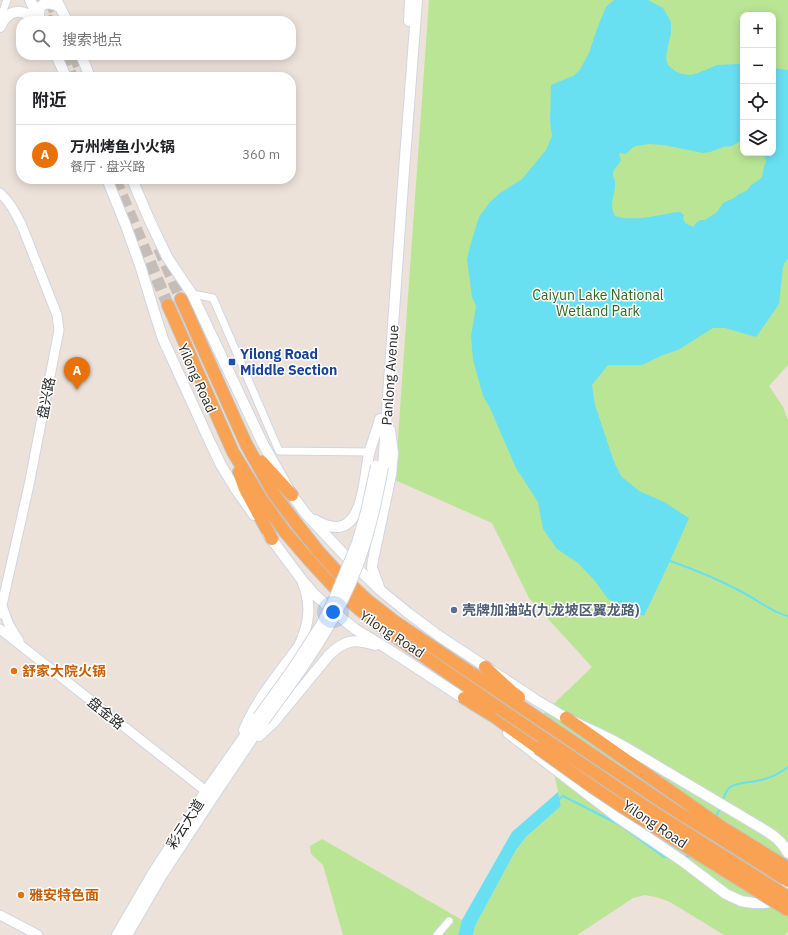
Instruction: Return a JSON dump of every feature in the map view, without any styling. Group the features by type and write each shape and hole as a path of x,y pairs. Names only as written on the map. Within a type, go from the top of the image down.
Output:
{"highway":[{"name":"Yilong Road","path":"181,299 246,444 274,494 319,552 342,576 367,600 394,621 509,694 677,812 788,882"},
{"name":"Yilong Road","path":"168,305 233,452 262,500 285,532 334,587 360,610 495,715 644,806 788,897"},
{"path":"246,444 292,495"},
{"path":"233,452 241,481 272,539"},
{"path":"485,667 509,694"},
{"path":"464,698 495,715 538,748 621,806 788,910"},
{"path":"566,718 720,826 788,868"},
{"path":"538,748 644,806"}],"main road":[{"path":"30,0 38,16"},
{"name":"Panlong Avenue","path":"384,418 410,0"},
{"name":"Panlong Avenue","path":"261,719 298,674 328,628 354,574 374,514 380,466 417,0"},
{"path":"39,16 40,8 42,5 49,2 58,3 64,16"},
{"path":"0,27 4,19 13,13 18,12 33,16"},
{"path":"58,60 64,72"},
{"path":"83,60 88,72"},
{"name":"Yilong Road","path":"109,184 141,268 163,339 221,465 235,488 302,580 316,595 355,629 464,698"},
{"name":"Yilong Road","path":"134,184 167,257 192,294 263,444 292,495 306,514 354,565 380,590 408,613 485,667 566,718 606,736 763,829 777,838 788,853"},
{"path":"306,514 322,524 336,527 348,523 353,517 360,504 370,452 384,418"},
{"path":"380,590 372,568 372,560 389,489 393,463 392,445 384,418"},
{"path":"234,752 249,717 299,646 303,636 307,624 308,602 302,580"},
{"path":"245,750 274,722 336,648 350,641 358,640 388,649"},
{"name":"Yilong Road","path":"495,715 616,816 681,860 726,894 741,901 764,903 774,901 784,891 788,882"},
{"name":"彩云大道","path":"117,935 153,873 209,794 245,750 261,719"},
{"name":"彩云大道","path":"127,935 234,752 261,719"}],"street":[{"path":"0,19 7,0"},
{"name":"盘兴路","path":"0,193 8,200 22,226 57,315 59,330 29,485 1,610"},
{"path":"192,294 213,298 279,451 370,452"},
{"path":"1,610 24,647"},
{"name":"盘金路","path":"0,629 209,794"},
{"path":"0,915 38,935"},
{"path":"437,935 449,921"}],"green space":[{"name":"Caiyun Lake National Wetland Park","path":"429,0 788,0 788,365 769,386 783,407 788,420 788,932 785,935 724,935 670,902 645,895 633,898 577,935 473,935 475,926 516,850 526,837 561,806 542,715 592,667 529,598 492,523 395,480"},
{"path":"322,839 462,920 458,935 343,935 323,865 311,854 310,846"}],"water":[{"path":"614,0 648,0 663,8 671,22 671,33 666,59 668,65 675,71 682,74 691,75 717,65 740,64 740,141 732,146 703,153 664,145 649,144 635,146 626,154 620,153 621,160 613,174 615,187 612,207 615,216 622,218 637,218 680,212 684,215 683,219 685,223 693,227 697,222 705,220 717,212 723,203 746,191 751,185 762,177 766,162 764,156 776,156 776,68 788,70 788,259 783,267 779,304 756,337 725,328 713,328 678,350 642,365 608,365 592,385 595,405 614,462 621,476 639,491 664,502 689,518 644,616 629,611 608,599 595,581 578,563 557,549 543,529 538,502 516,468 490,408 483,396 473,360 471,336 476,306 472,297 467,259 479,217 490,202 500,193 522,179 546,150 552,136 550,122 551,85 573,76 579,71 589,53 606,7"},
{"path":"558,792 561,806 526,837 516,850 475,926 473,935 458,935 462,920 512,832"}],"waterway":[{"path":"670,561 735,588 776,612 788,616"},
{"path":"722,802 727,791 732,786 769,778 788,767"},
{"path":"558,800 563,796 620,825 664,857 670,857"},
{"path":"715,819 720,808"},
{"path":"683,857 692,856"}],"tunnel":[{"path":"39,0 46,16"},
{"path":"50,0 57,16"},
{"path":"65,60 70,72"},
{"path":"76,60 82,72"},
{"path":"117,184 168,305"},
{"path":"159,248 181,299"}],"place":[{"name":"Yilong Road Middle Section","path":"232,362"},
{"name":"万州烤鱼小火锅","path":"77,390"},
{"name":"壳牌加油站(九龙坡区翼龙路)","path":"454,610"},
{"name":"舒家大院火锅","path":"14,671"},
{"name":"雅安特色面","path":"21,895"}]}
